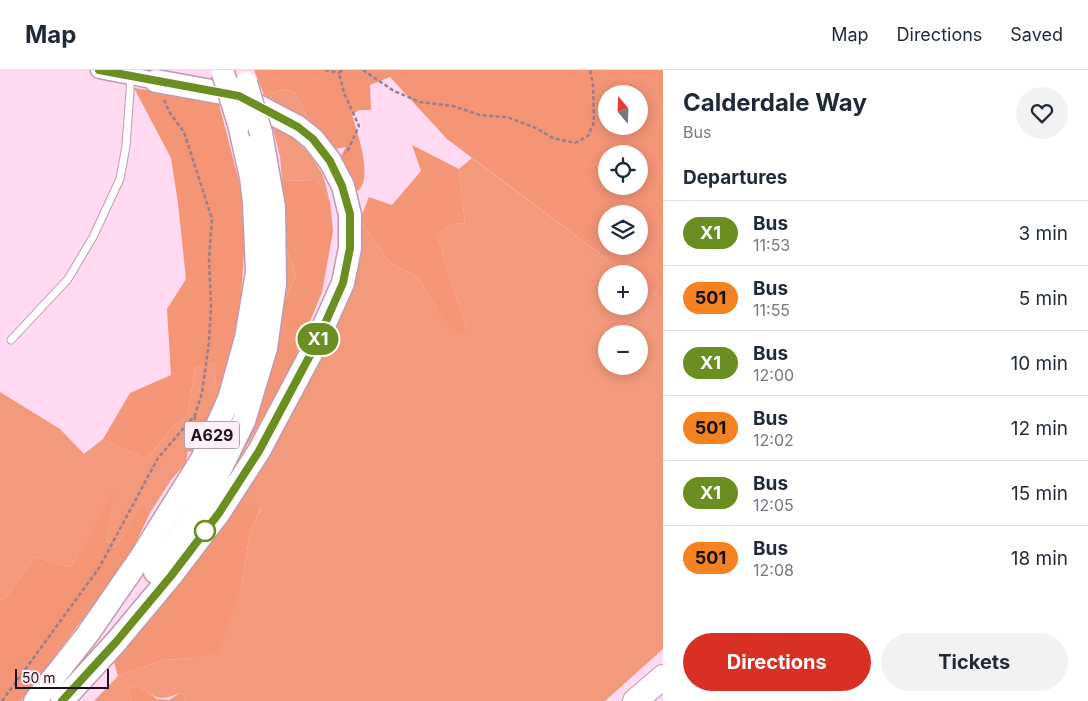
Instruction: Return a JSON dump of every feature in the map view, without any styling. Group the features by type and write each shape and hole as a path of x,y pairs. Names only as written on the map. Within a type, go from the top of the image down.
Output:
{"highway":[{"name":"A629","path":"35,701 87,635 141,557 202,459 229,399 246,338 257,272 251,177 239,124 233,74"},
{"name":"A629","path":"61,701 177,541 216,478 244,421 266,348 275,284 274,207 261,133 233,74"},
{"path":"61,701 171,576 219,513 259,451 315,346 343,283 350,248 350,214 342,186 330,161 313,139 298,127 239,96 156,82"},
{"path":"635,701 663,677"}],"street":[{"path":"99,70 156,82"}],"lane":[{"path":"11,340 68,279 93,237 120,179 126,146 131,76"},
{"path":"185,473 202,459"},
{"path":"141,557 148,528"}],"path":[{"path":"325,70 341,71 344,93 359,126 347,152 330,161"},
{"path":"363,70 394,92 420,102 453,106 480,115 507,116 536,128 553,138 575,143 588,136 594,122 593,85 590,70"},
{"path":"2,701 99,568 158,458 195,415 202,393 209,342 211,306 209,259 212,219 184,132 170,113 156,82"}],"shaded area":[{"path":"254,70 663,70 663,300 648,289 648,265 615,265 602,255 648,255 648,205 598,205 598,252 447,139 390,77 370,85 371,110 359,110 352,115 362,152 365,173 360,189 353,193 338,161 346,147 331,150 310,122 295,93 284,89 264,95"},
{"path":"134,88 218,100 243,197 244,253 240,311 227,378 216,384 214,363 195,368 188,414 173,427 146,459 103,439 130,393 171,375 167,309 186,279 171,158"},
{"path":"284,89 295,93 310,122 323,139 295,115 264,95"},
{"path":"271,121 286,131 311,157 323,176 330,202 317,180 282,181 280,156"},
{"path":"412,145 459,169 465,224 454,223 437,235 466,328 459,336 436,308 418,277 390,263 360,220 369,197 392,205 421,171"},
{"path":"472,158 598,252 598,255 602,255 615,265 598,265 598,315 648,315 648,289 663,300 663,649 605,701 185,701 183,692 159,698 138,686 128,688 131,701 94,701 118,676 163,660 192,658 241,587 250,533 261,507 233,501 360,220 390,263 418,277 436,308 466,328 437,235 454,223 465,224 459,169"},
{"path":"317,180 330,202 333,231 322,292 292,365 261,421 252,410 278,317 296,275 281,234 283,211 282,181"},
{"path":"281,234 296,275 278,317"},
{"path":"214,363 216,383 227,378 196,453 188,451 186,463 171,480 150,513 141,506 116,547 106,541 114,491 71,567 34,557 5,599 0,600 0,392 60,429 84,454 103,439 146,459 173,427 188,414 195,368"},
{"path":"252,410 261,421 229,477"},
{"path":"115,488 106,541 116,547 141,505 150,513 128,559 21,701 0,701 0,600 5,599 34,557 71,567"},
{"path":"233,501 261,506 250,533 241,587 219,652 192,658 163,660 118,676 114,662 177,582"},
{"path":"138,686 157,699 169,700 183,691 185,701 131,701 128,688"}],"bus line":[{"name":"X1","path":"62,701 116,642 171,576 219,513 259,451 315,346 343,283 350,248 350,214 342,186 330,161 313,139 298,127 239,96 99,70"}]}
